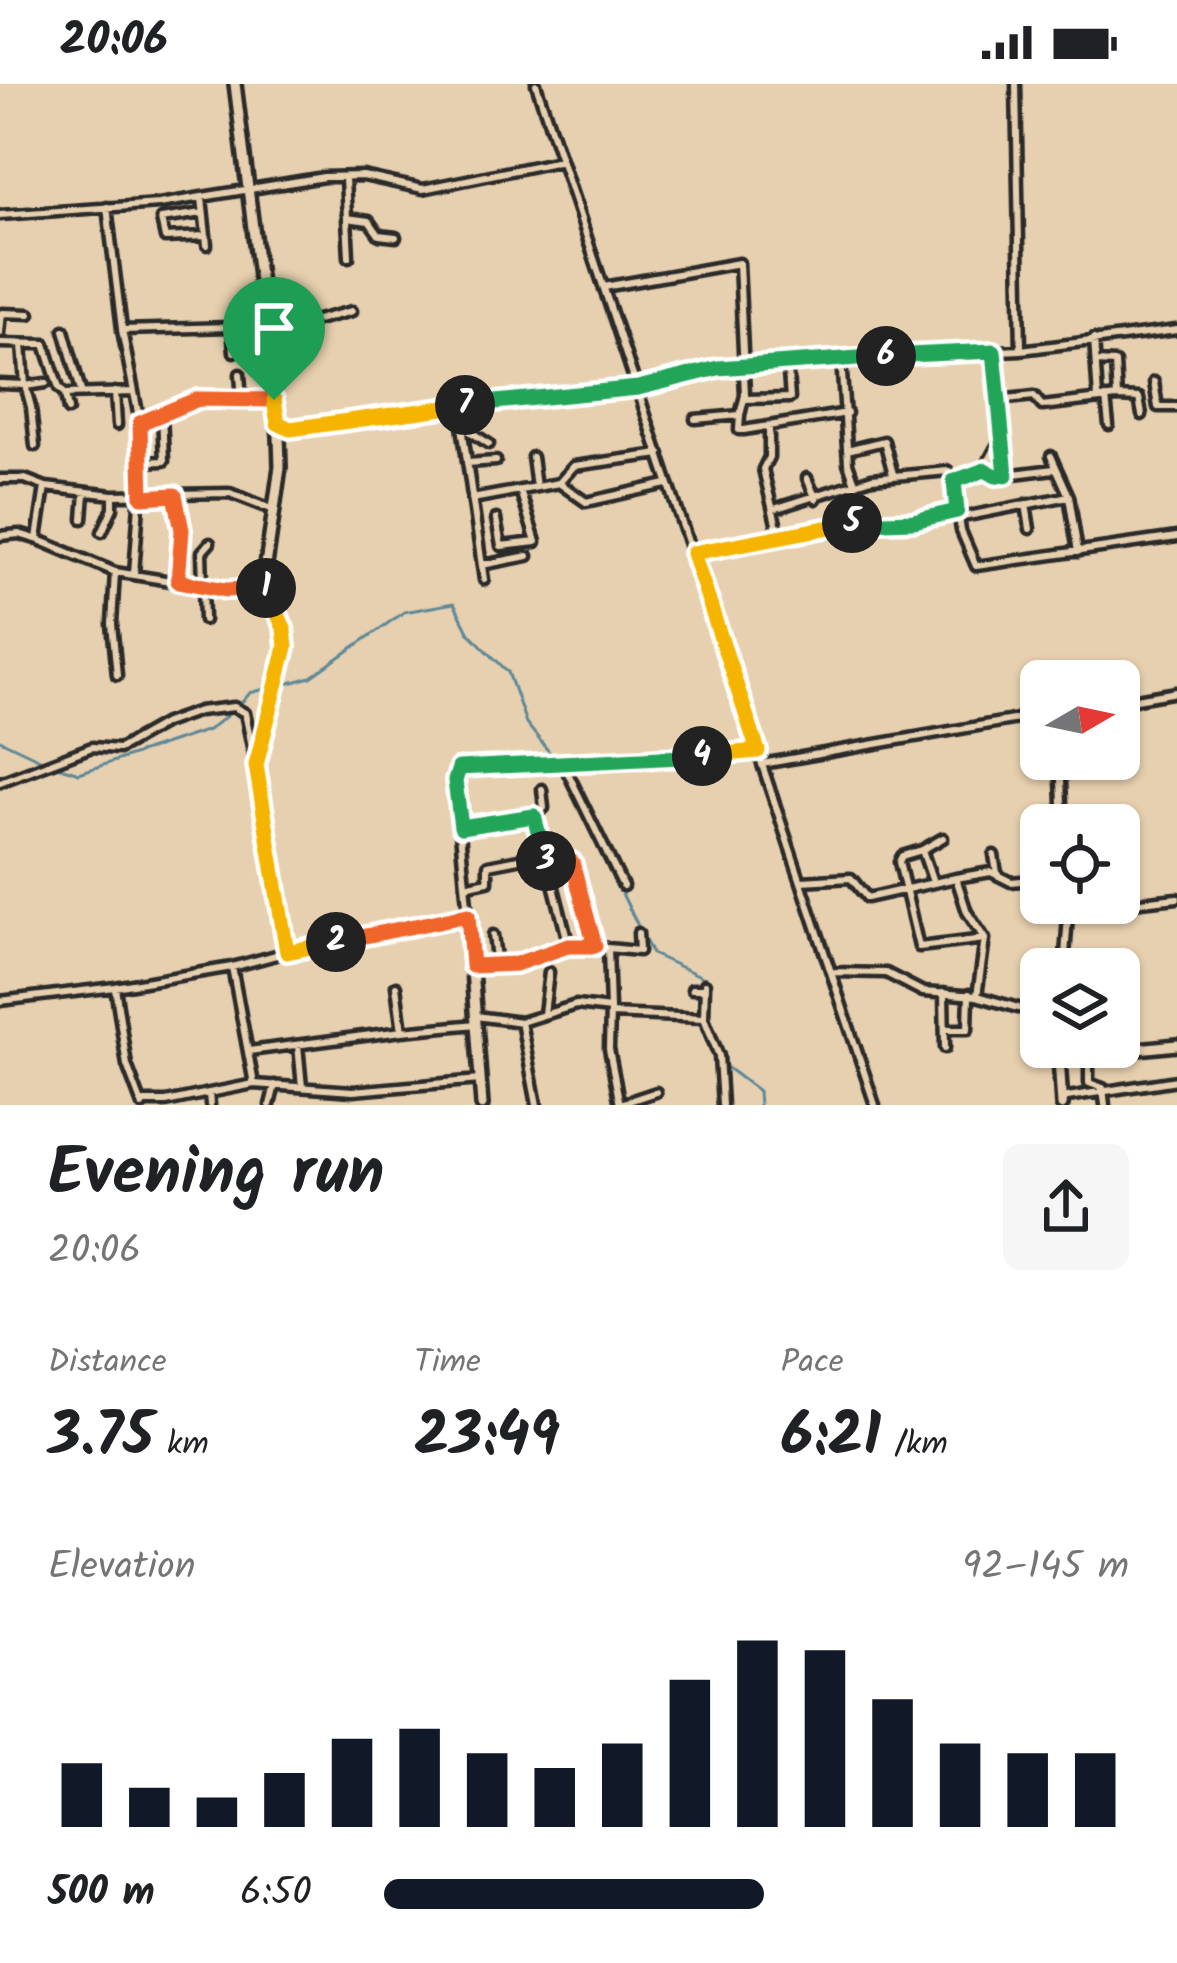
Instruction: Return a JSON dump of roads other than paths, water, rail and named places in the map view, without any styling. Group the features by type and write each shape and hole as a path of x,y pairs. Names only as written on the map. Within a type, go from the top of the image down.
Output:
{"street":[{"path":"235,84 279,436 266,586 284,628 286,647 256,765"},
{"path":"536,84 874,1105"},
{"path":"1016,84 1021,350"},
{"path":"0,215 202,198 324,177 363,176 424,189 561,161"},
{"path":"345,178 349,257"},
{"path":"202,198 206,241 165,238 161,220 203,213"},
{"path":"107,207 122,330 140,423 142,497 134,574"},
{"path":"347,218 369,221 380,235 396,237"},
{"path":"603,287 739,263 745,399 740,430 847,413"},
{"path":"122,330 313,321 352,311"},
{"path":"0,333 2,313 30,314"},
{"path":"232,327 234,352"},
{"path":"64,330 81,392"},
{"path":"279,436 290,429 459,405 638,388 686,374 742,367 1021,350 1177,330"},
{"path":"1094,339 1109,425"},
{"path":"0,343 45,344 68,410"},
{"path":"22,344 35,446"},
{"path":"994,351 1006,475"},
{"path":"841,358 847,450 860,522"},
{"path":"745,399 790,398 787,362"},
{"path":"1096,362 1115,363 1117,397"},
{"path":"240,374 242,400"},
{"path":"1154,382 1158,407 1177,407"},
{"path":"0,384 46,383"},
{"path":"115,392 117,425"},
{"path":"65,394 134,392"},
{"path":"998,400 1034,396 1042,406 1138,398 1142,415"},
{"path":"140,423 198,399 274,400"},
{"path":"459,405 484,580"},
{"path":"142,462 164,461 162,412"},
{"path":"695,419 740,415"},
{"path":"278,423 290,429"},
{"path":"462,426 489,444"},
{"path":"770,427 769,457 763,469 779,536"},
{"path":"954,481 985,470 1001,438"},
{"path":"847,450 884,441 893,474"},
{"path":"126,452 141,450"},
{"path":"472,499 559,483 574,466 660,454"},
{"path":"1051,456 1069,496 1078,552"},
{"path":"532,458 536,487"},
{"path":"467,464 496,460"},
{"path":"985,470 996,476 1055,469"},
{"path":"774,509 893,474 948,471 976,566 1177,537"},
{"path":"807,478 816,499"},
{"path":"0,479 142,497 230,494 274,510"},
{"path":"559,483 586,502 668,484"},
{"path":"37,539 45,487"},
{"path":"496,519 504,547 536,542 520,490"},
{"path":"83,519 85,492"},
{"path":"102,532 113,508 113,495"},
{"path":"175,495 182,530 178,581"},
{"path":"693,553 860,522 914,521 1069,496"},
{"path":"1026,504 1030,529"},
{"path":"478,539 498,535"},
{"path":"0,536 37,539 115,572 234,590 266,586"},
{"path":"204,620 202,552 210,543"},
{"path":"482,565 528,556"},
{"path":"115,572 116,675"},
{"path":"1140,698 1177,692"},
{"path":"0,782 92,747 118,749 199,711 234,706 246,717 287,952"},
{"path":"761,764 1020,720"},
{"path":"482,1105 455,781 459,768 758,751"},
{"path":"562,761 623,886"},
{"path":"461,827 534,816 544,808 542,789"},
{"path":"534,816 568,946"},
{"path":"944,838 900,859 919,947 985,939"},
{"path":"922,850 933,882"},
{"path":"465,886 488,881 488,866 544,854"},
{"path":"994,855 998,873"},
{"path":"548,864 572,862 595,946"},
{"path":"802,881 851,878 867,898 998,873 1011,882 1020,881"},
{"path":"945,1029 968,1029 985,939 967,912 956,878"},
{"path":"1140,901 1177,898"},
{"path":"0,1001 232,967 468,915"},
{"path":"472,966 538,958 568,946 639,951 638,934"},
{"path":"493,935 497,966"},
{"path":"608,948 609,1049 620,1104 656,1092"},
{"path":"232,967 254,1084"},
{"path":"544,1014 549,972"},
{"path":"831,972 886,973 923,992 973,995 1020,1008"},
{"path":"397,986 402,1031"},
{"path":"115,987 127,1065 142,1104 254,1084 353,1091 480,1080"},
{"path":"692,989 705,987 704,1018 719,1056 722,1105"},
{"path":"944,993 945,1048"},
{"path":"249,1051 476,1020 521,1022 576,1005 704,1018"},
{"path":"521,1022 536,1105"},
{"path":"298,1045 302,1087"},
{"path":"1140,1049 1177,1047"},
{"path":"1060,1068 1062,1101 1177,1080"},
{"path":"1089,1068 1089,1083 1103,1090"},
{"path":"270,1105 275,1085"},
{"path":"1103,1090 1105,1105"},
{"path":"353,1091 353,1105"},
{"path":"209,1093 210,1105"}],"waterway":[{"path":"283,685 311,677 404,612 454,603 469,633 508,672 526,723 554,758"},
{"path":"242,702 250,693 272,687"},
{"path":"51,764 79,773 208,730 233,711"},
{"path":"0,740 44,761"},
{"path":"560,769 652,954 707,979 710,1021 719,1049"},
{"path":"722,1058 725,1066 758,1091 759,1105"}]}
